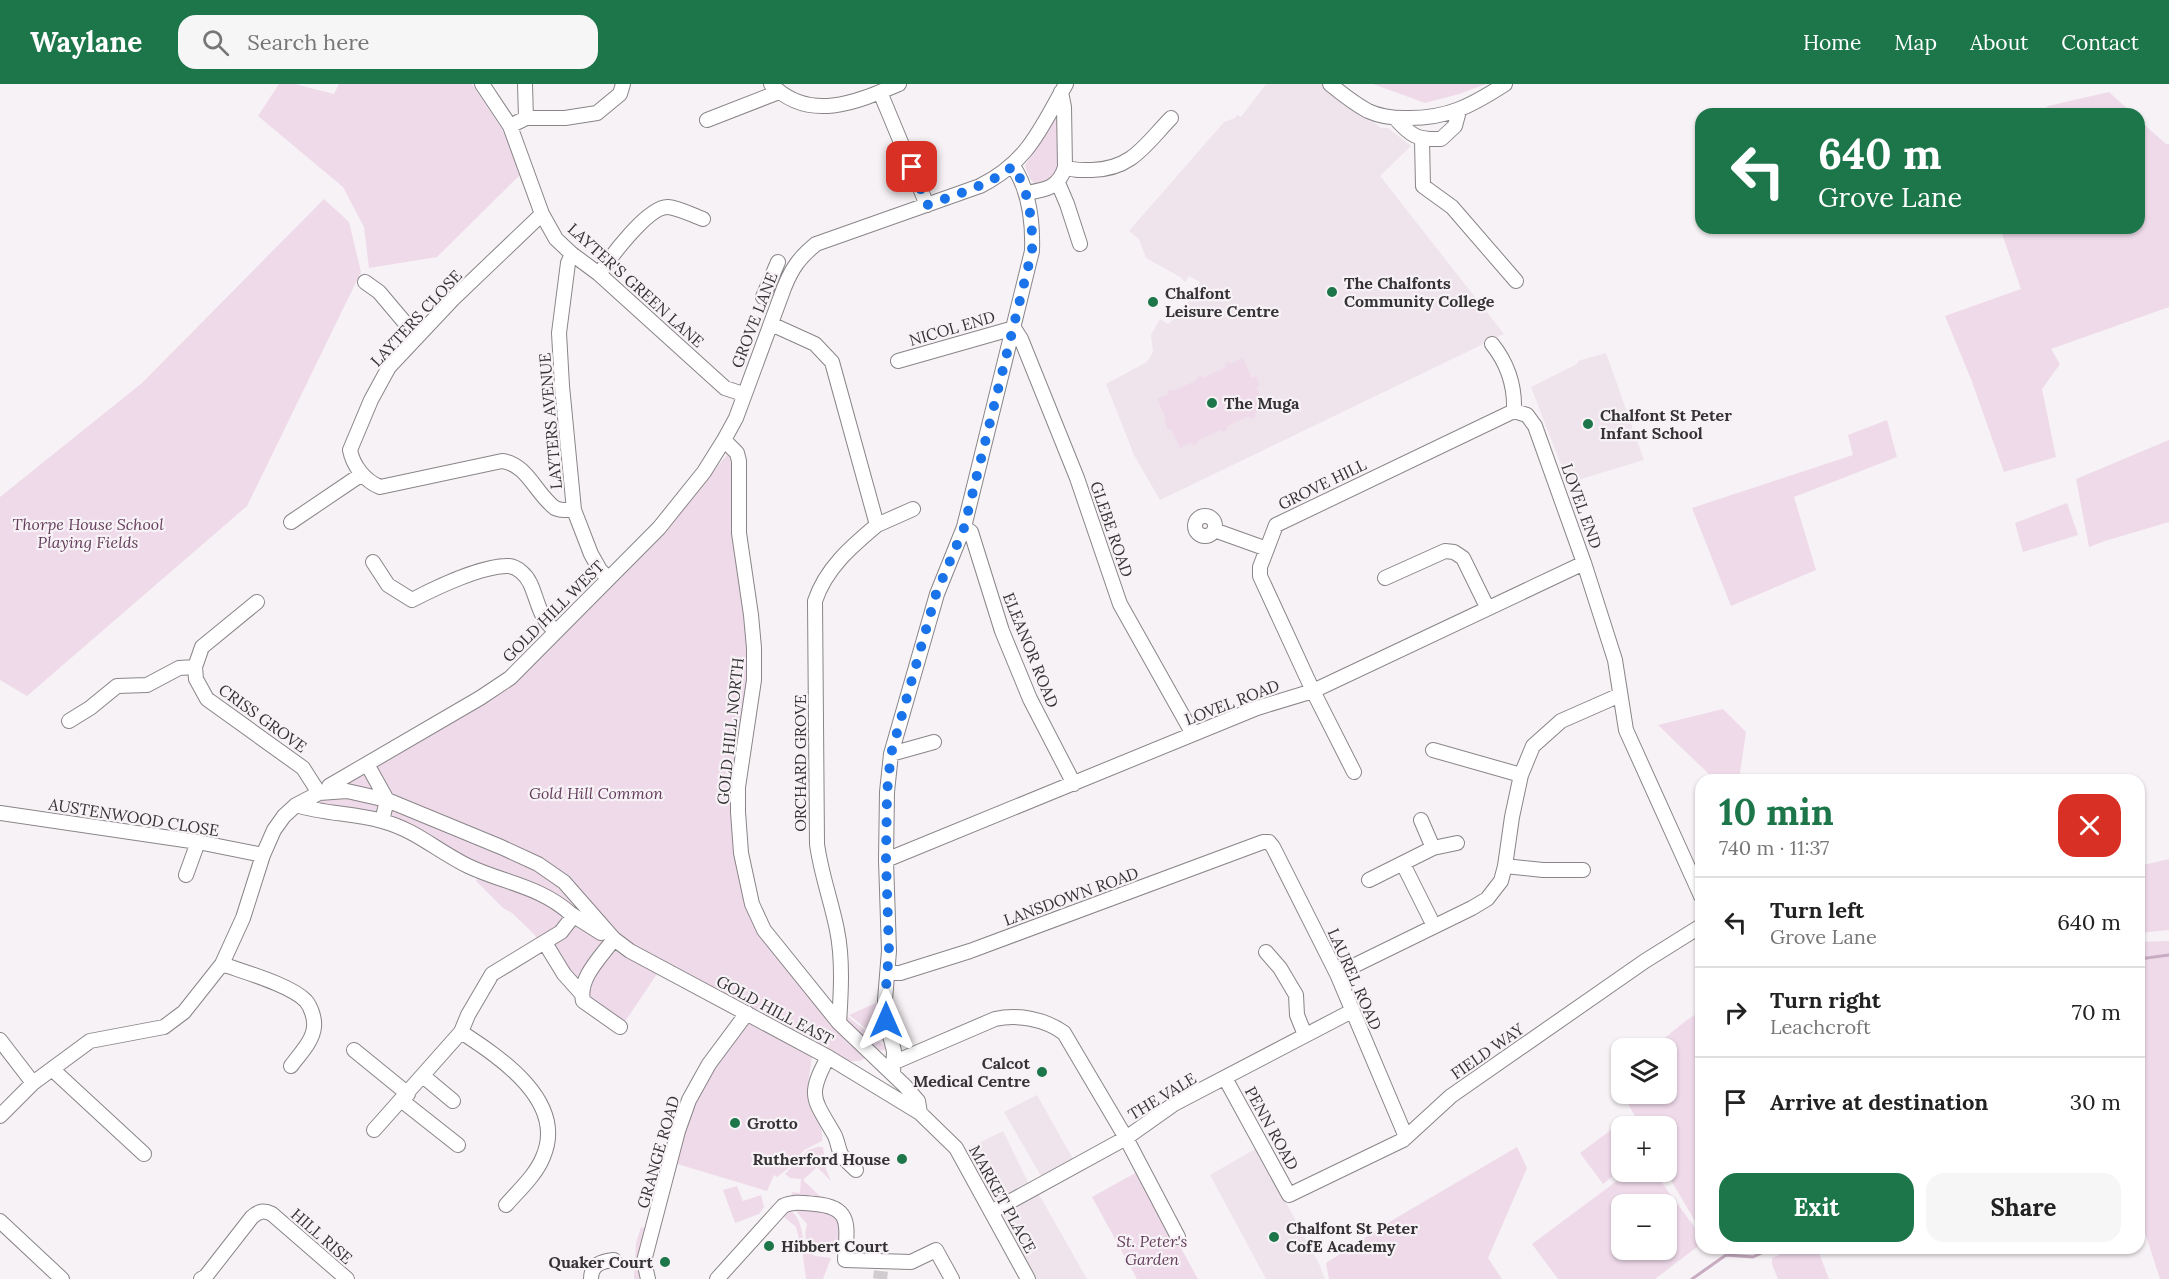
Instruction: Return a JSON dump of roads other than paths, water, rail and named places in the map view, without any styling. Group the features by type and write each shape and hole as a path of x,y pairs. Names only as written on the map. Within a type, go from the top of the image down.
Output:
{"street":[{"name":"LAYTER'S GREEN LANE","path":"482,84 510,126 542,214 556,239 599,274 725,388 743,394"},
{"path":"525,84 526,118"},
{"path":"510,126 526,118 565,118 597,113 620,94 623,84"},
{"path":"707,120 775,88 795,103 822,106 847,104 899,84"},
{"path":"1330,84 1370,112 1395,118 1427,119 1459,111 1505,84"},
{"name":"GROVE LANE","path":"743,394 784,288 800,257 816,244 980,186 1000,176 1013,166 1026,150 1064,88"},
{"name":"GROVE LANE","path":"1058,183 1065,168 1064,88"},
{"path":"880,92 927,205"},
{"path":"1395,118 1408,133 1422,140 1441,140 1455,126 1459,111"},
{"path":"1065,168 1072,171 1107,170 1123,164 1134,157 1171,118"},
{"path":"1422,140 1423,186 1452,207 1516,281"},
{"path":"1013,166 1021,177 1026,193 1033,237 1032,251 964,528 936,594 891,754 887,792 888,973 885,1010 894,1068 995,1019 1013,1017 1044,1022 1064,1033 1126,1138 1178,1237"},
{"path":"1026,193 1048,189 1058,183 1068,204 1080,244"},
{"path":"599,274 638,227 661,208 679,210 703,219"},
{"name":"LAYTERS CLOSE","path":"362,474 351,458 352,442 379,382 389,367 453,299 542,214"},
{"name":"LAYTERS AVENUE","path":"572,254 567,273 559,333 574,510 591,554 600,570 608,578"},
{"path":"763,297 778,262"},
{"path":"365,282 379,292 417,338"},
{"path":"770,284 784,288"},
{"path":"771,324 816,344 832,362 877,525"},
{"name":"NICOL END","path":"898,361 1014,328"},
{"name":"GLEBE ROAD","path":"1014,328 1021,339 1077,478 1120,604 1193,734"},
{"path":"1492,344 1512,382 1515,396 1514,411"},
{"name":"GOLD HILL WEST","path":"296,805 324,792 329,786 510,678 659,528 704,472 736,418 743,394"},
{"name":"GROVE HILL","path":"1354,772 1313,691 1260,576 1260,567 1276,525 1514,411"},
{"name":"LOVEL END","path":"1514,411 1527,415 1535,426 1584,563 1615,660 1626,730 1695,883"},
{"name":"GOLD HILL NORTH","path":"724,440 733,447 739,461 739,533 754,648 754,680 738,787 741,853 752,904 764,930 839,1023 876,1059 894,1068 918,1101 920,1113"},
{"path":"291,522 362,474 371,483 380,487 502,461 511,462 555,508 563,511 574,510"},
{"name":"ORCHARD GROVE","path":"839,1023 840,968 837,932 820,869 817,844 815,602 821,584 843,553 877,525 913,509"},
{"name":"ELEANOR ROAD","path":"964,528 971,532 1002,631 1030,699 1074,784"},
{"path":"1214,530 1267,549"},
{"path":"1385,578 1446,551 1454,552 1463,558 1487,607"},
{"path":"373,562 388,585 412,600 444,584 479,572 509,566 518,569 530,584 541,613 556,631"},
{"name":"LOVEL ROAD","path":"886,860 1257,708 1313,691 1584,563"},
{"path":"69,722 117,686 147,685 179,668 195,667 202,647 257,602"},
{"name":"CRISS GROVE","path":"195,667 196,679 207,699 303,768 324,792"},
{"path":"1337,974 1487,899 1501,881 1521,775 1533,746 1561,721 1620,695"},
{"path":"891,754 934,742"},
{"path":"1433,750 1521,775"},
{"path":"367,764 387,800 382,821"},
{"name":"GOLD HILL EAST","path":"324,792 347,791 387,800 523,857 553,873 576,894 610,935 647,961 828,1057 920,1113"},
{"path":"0,1116 33,1083 90,1041 164,1027 184,1012 222,964 243,918 263,855 279,822 296,805 382,821 416,833 447,856 471,868 533,889 555,900 601,933 610,935 581,993"},
{"name":"AUSTENWOOD CLOSE","path":"0,813 198,842 263,855"},
{"path":"1421,820 1432,848"},
{"path":"186,875 198,842"},
{"name":"LANSDOWN ROAD","path":"888,973 900,973 970,951 1263,842"},
{"name":"LAUREL ROAD","path":"1263,842 1269,842 1273,847 1337,974 1406,1137"},
{"path":"1369,880 1432,848 1457,843"},
{"path":"1403,864 1434,926"},
{"path":"1505,866 1544,870 1583,870"},
{"path":"374,1130 461,1032 468,1015 492,974 561,932 571,919 576,894"},
{"name":"FIELD WAY","path":"1289,1195 1406,1137 1450,1096 1645,961 1695,930"},
{"path":"545,943 564,974 581,993 583,1001 620,1027"},
{"path":"1266,952 1280,968 1296,995 1297,1015 1305,1035"},
{"path":"222,964 289,990 304,999 310,1006 314,1028 310,1040 291,1066"},
{"name":"THE VALE","path":"991,1212 1126,1138 1174,1104 1352,1011"},
{"name":"GRANGE ROAD","path":"648,1279 644,1261 678,1131 689,1100 709,1064 747,1014"},
{"path":"461,1032 484,1047 524,1082 546,1113 549,1128 543,1158 506,1205"},
{"path":"0,1040 33,1083"},
{"path":"354,1050 458,1145"},
{"path":"828,1057 815,1080 815,1100 836,1138 842,1156 856,1170"},
{"path":"851,1071 876,1059"},
{"path":"52,1069 144,1154"},
{"path":"423,1076 453,1101"},
{"name":"PENN ROAD","path":"1225,1078 1289,1195"},
{"name":"MARKET PLACE","path":"920,1113 956,1148 1028,1279"},
{"path":"717,1279 783,1206 794,1202 827,1204 842,1213 847,1226 845,1260 911,1262 936,1250 952,1279"},
{"name":"HILL RISE","path":"201,1279 206,1276 252,1217 260,1211 266,1211 347,1279"},
{"path":"0,1221 62,1279"},
{"path":"591,1279 594,1267 614,1260"}],"waterway":[{"path":"2145,958 2169,955"},
{"path":"1692,1279 1726,1255 1753,1257 1759,1254"}],"tunnel":[{"path":"880,1279 881,1271"}],"place":[{"name":"The Chalfonts Community College","path":"1332,292"},
{"name":"Chalfont Leisure Centre","path":"1153,302"},
{"name":"The Muga","path":"1212,403"},
{"name":"Chalfont St Peter Infant School","path":"1588,424"},
{"name":"Calcot Medical Centre","path":"1042,1072"},
{"name":"Grotto","path":"735,1123"},
{"name":"Rutherford House","path":"902,1159"},
{"name":"Chalfont St Peter CofE Academy","path":"1274,1237"},
{"name":"Hibbert Court","path":"769,1246"},
{"name":"Quaker Court","path":"665,1262"}],"park label":[{"name":"Thorpe House School Playing Fields","path":"88,533"},
{"name":"Gold Hill Common","path":"596,793"},
{"name":"St. Peter's Garden","path":"1152,1250"}]}
